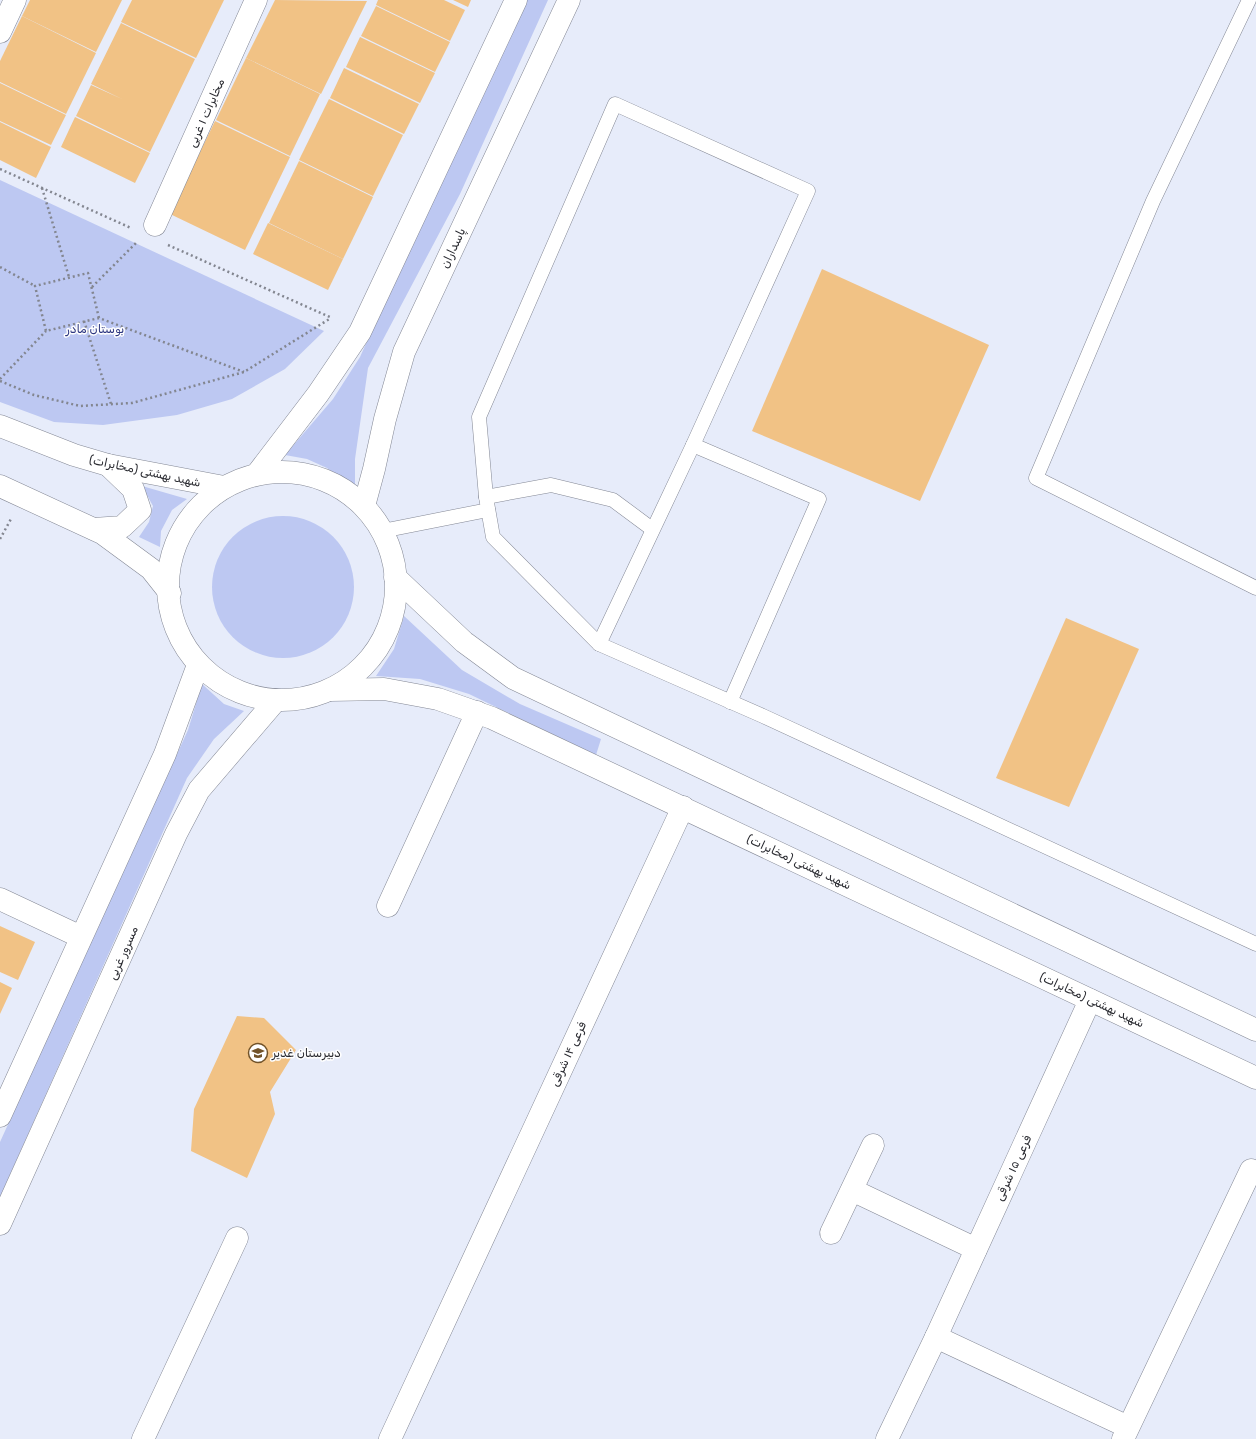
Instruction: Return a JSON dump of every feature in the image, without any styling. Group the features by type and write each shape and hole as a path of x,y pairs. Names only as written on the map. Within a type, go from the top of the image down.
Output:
{"main road":[{"path":"0,32 15,0"},
{"name":"مخابرات ۱ غربی","path":"155,225 256,0"},
{"path":"257,474 318,394 360,332 516,0"},
{"name":"پاسداران","path":"364,506 385,419 404,352 569,0"},
{"name":"شهید بهشتی (مخابرات)","path":"0,426 74,455 108,465 224,487"},
{"path":"94,529 122,527 140,510 133,489 108,465"},
{"path":"287,471 313,475 356,499 364,506 382,531 392,554 395,577 393,612 373,655 355,673 330,690 309,697 276,700 230,688 198,665 177,632 169,605 171,557 183,528 195,511 224,487 257,474 287,471"},
{"path":"0,486 102,533 151,569 170,593"},
{"path":"395,577 464,642 513,678 1256,1030"},
{"path":"0,1116 164,754 198,665"},
{"name":"شهید بهشتی (مخابرات)","path":"330,690 384,689 438,699 492,718 1256,1078"},
{"name":"مسرور غربی","path":"0,1224 176,834 199,790 276,700"},
{"path":"388,906 477,712"},
{"name":"فرعی ۱۴ شرقی","path":"390,1439 683,807"},
{"path":"0,899 81,937"},
{"name":"فرعی ۱۵ شرقی","path":"887,1439 936,1337 1090,1000"},
{"path":"831,1233 873,1146"},
{"path":"936,1337 1125,1433 1251,1170"},
{"path":"852,1190 976,1249"},
{"path":"143,1439 237,1238"}],"lane":[{"path":"1249,0 1153,202 1036,478 1256,588"},
{"path":"599,644 693,445 808,192 615,104 479,417 487,504 493,538 599,644 730,702 1256,944"},
{"path":"693,445 819,499 730,702"},
{"path":"382,531 487,504 551,485 613,500 652,529"}],"path":[{"path":"42,188 69,277"},
{"path":"92,287 155,225"},
{"path":"0,267 35,286 88,272 100,318"},
{"path":"35,286 46,331"},
{"path":"244,372 100,318 46,331 0,380 34,395 80,406 132,403 244,372 332,318"},
{"path":"84,321 111,404"}],"green space":[{"path":"525,0 548,0 460,194 368,368 355,459 355,489 327,468 307,459 285,455 333,399 360,357"},
{"name":"بوستان مادر","path":"0,180 324,331 285,369 232,399 177,415 103,425 54,422 0,402"},
{"path":"142,486 187,499 172,510 161,531 160,547 139,537 149,522 153,506"},
{"path":"283,516 310,522 328,532 338,542 348,560 354,587 348,614 338,632 328,642 310,652 283,658 256,652 238,642 228,632 218,614 212,587 218,560 228,542 238,532 256,522"},
{"path":"404,616 462,670 520,704 601,739 596,755 469,694 420,679 376,676 394,649"},
{"path":"202,684 224,704 244,711 214,739 187,778 0,1197 0,1142 188,730"}],"building":[{"path":"30,0 122,0 96,52 22,16"},
{"path":"132,0 224,0 196,58 121,22"},
{"path":"275,0 367,1 321,94 246,58"},
{"path":"378,0 444,0 465,10 450,41 376,5"},
{"path":"453,0 471,0 468,7"},
{"path":"376,6 450,42 435,72 361,36"},
{"path":"22,16 96,53 66,114 0,82 0,61"},
{"path":"121,23 195,59 150,152 76,116 91,85 122,99 91,84"},
{"path":"360,37 435,73 420,103 346,67"},
{"path":"246,58 320,94 290,156 216,120"},
{"path":"344,68 419,104 404,134 330,98"},
{"path":"0,83 66,115 51,145 0,121"},
{"path":"329,99 403,135 373,196 299,160"},
{"path":"75,117 150,153 135,183 61,147"},
{"path":"215,121 290,157 245,250 170,214"},
{"path":"0,122 51,147 36,178 0,160"},
{"path":"299,161 373,197 343,259 269,223"},
{"path":"268,223 343,259 328,290 253,254"},
{"path":"822,269 989,345 920,501 752,431"},
{"path":"1066,618 1139,649 1069,807 996,778"},
{"path":"0,926 35,942 18,980 0,972"},
{"path":"0,982 12,988 0,1014"},
{"name":"دبیرستان غدیر","path":"237,1016 264,1018 296,1050 270,1092 275,1114 247,1178 191,1151 194,1109"}],"place":[{"name":"دبیرستان غدیر","path":"258,1053"}]}
